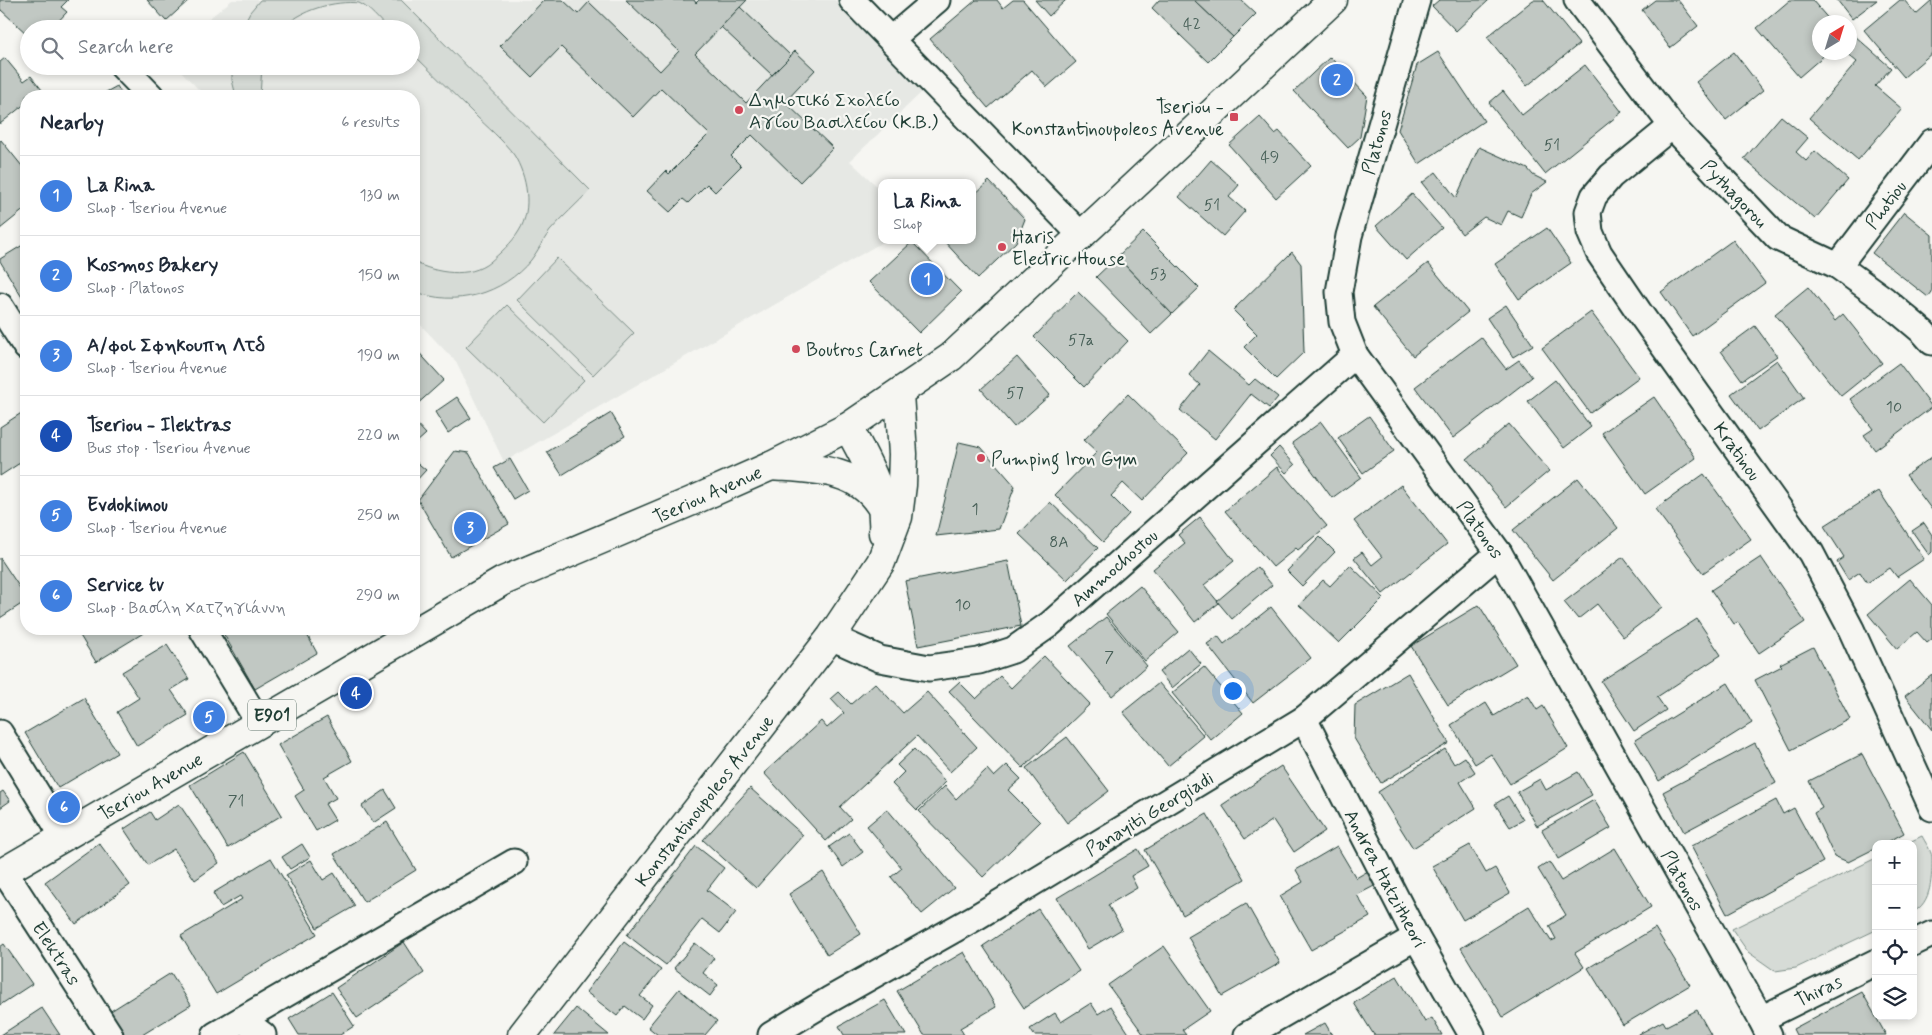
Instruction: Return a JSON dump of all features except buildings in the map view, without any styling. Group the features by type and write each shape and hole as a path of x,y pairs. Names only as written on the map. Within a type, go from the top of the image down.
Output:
{"main road":[{"name":"Tseriou Avenue","path":"420,629 503,581 692,502 771,466 848,427 898,394 951,357 1333,0"},
{"name":"Konstantinoupoleos Avenue","path":"522,1035 831,637 881,562 898,517 902,485 903,454 898,394"},
{"name":"Konstantinoupoleos Avenue","path":"848,427 874,476 883,508 881,562"},
{"path":"771,466 828,470 844,475 868,490 875,496 883,508"},
{"name":"Tseriou Avenue","path":"2,873 410,635"}],"street":[{"path":"852,0 1082,236"},
{"path":"891,39 937,0"},
{"name":"Platonos","path":"1417,0 1352,227 1339,292 1342,322 1355,355 1499,553 1765,1027"},
{"name":"Pythagorou","path":"1577,0 1672,126 1778,238 1838,266 1885,300 1932,342"},
{"path":"131,75 145,90"},
{"name":"Kratinou","path":"1672,126 1611,176 1594,196 1588,212 1590,232 1599,253 1639,312 1811,553 1851,628 1932,808"},
{"name":"Photiou","path":"1838,266 1932,142"},
{"path":"0,306 20,338"},
{"name":"Ammochostou","path":"831,637 880,659 929,668 979,661 1013,650 1050,624 1355,355"},
{"name":"Panayiti Georgiadi","path":"771,1035 978,916 1304,719 1499,553"},
{"path":"206,635 259,723"},
{"name":"Andrea Hatzitheori","path":"1304,719 1416,937 1472,1035"},
{"path":"0,732 63,836"},
{"path":"215,1035 244,1020 514,862"},
{"name":"Elektras","path":"2,873 110,1035"},
{"path":"1917,941 1932,934"},
{"path":"1247,1035 1416,937"},
{"name":"Thiras","path":"1765,1027 1872,964"},
{"path":"244,1020 263,1035"}],"shaded area":[{"path":"232,0 835,0 924,90 850,161 878,187 879,244 504,462 456,362 420,324 420,90 199,90 185,75 420,75 420,20 207,20"},
{"path":"260,0 401,0 590,190 550,231 531,260 507,282 477,295 462,298 446,298 420,293 420,265 442,271 473,271 490,262 513,240 523,222 527,203 525,182 519,163 500,139 420,61 420,20 380,20 363,5 350,2 318,8 293,20 246,20"},
{"path":"232,75 261,75 260,90 234,90"},
{"path":"557,258 634,333 593,375 517,300"},
{"path":"507,305 584,380 543,422 466,347"},
{"path":"1922,836 1932,857 1930,888 1924,902 1917,909 1917,840 1914,840"},
{"path":"1872,860 1872,932 1796,968 1775,971 1748,952 1732,929"}],"place":[{"name":"Kosmos Bakery","path":"1337,80"},
{"name":"Δημοτικό Σχολείο Αγίου Βασιλείου (Κ.Β.)","path":"739,110"},
{"name":"Tseriou - Konstantinoupoleos Avenue","path":"1234,117"},
{"name":"Haris Electric House","path":"1002,247"},
{"name":"La Rina","path":"927,279"},
{"name":"Boutros Carnet","path":"796,349"},
{"name":"Pumping Iron Gym","path":"981,458"},
{"name":"Α/φοι Σφηκουπη Λτδ","path":"470,528"},
{"name":"Tseriou - Ilektras","path":"356,693"},
{"name":"Evdokimou","path":"209,717"},
{"name":"Service tv","path":"64,807"}]}
